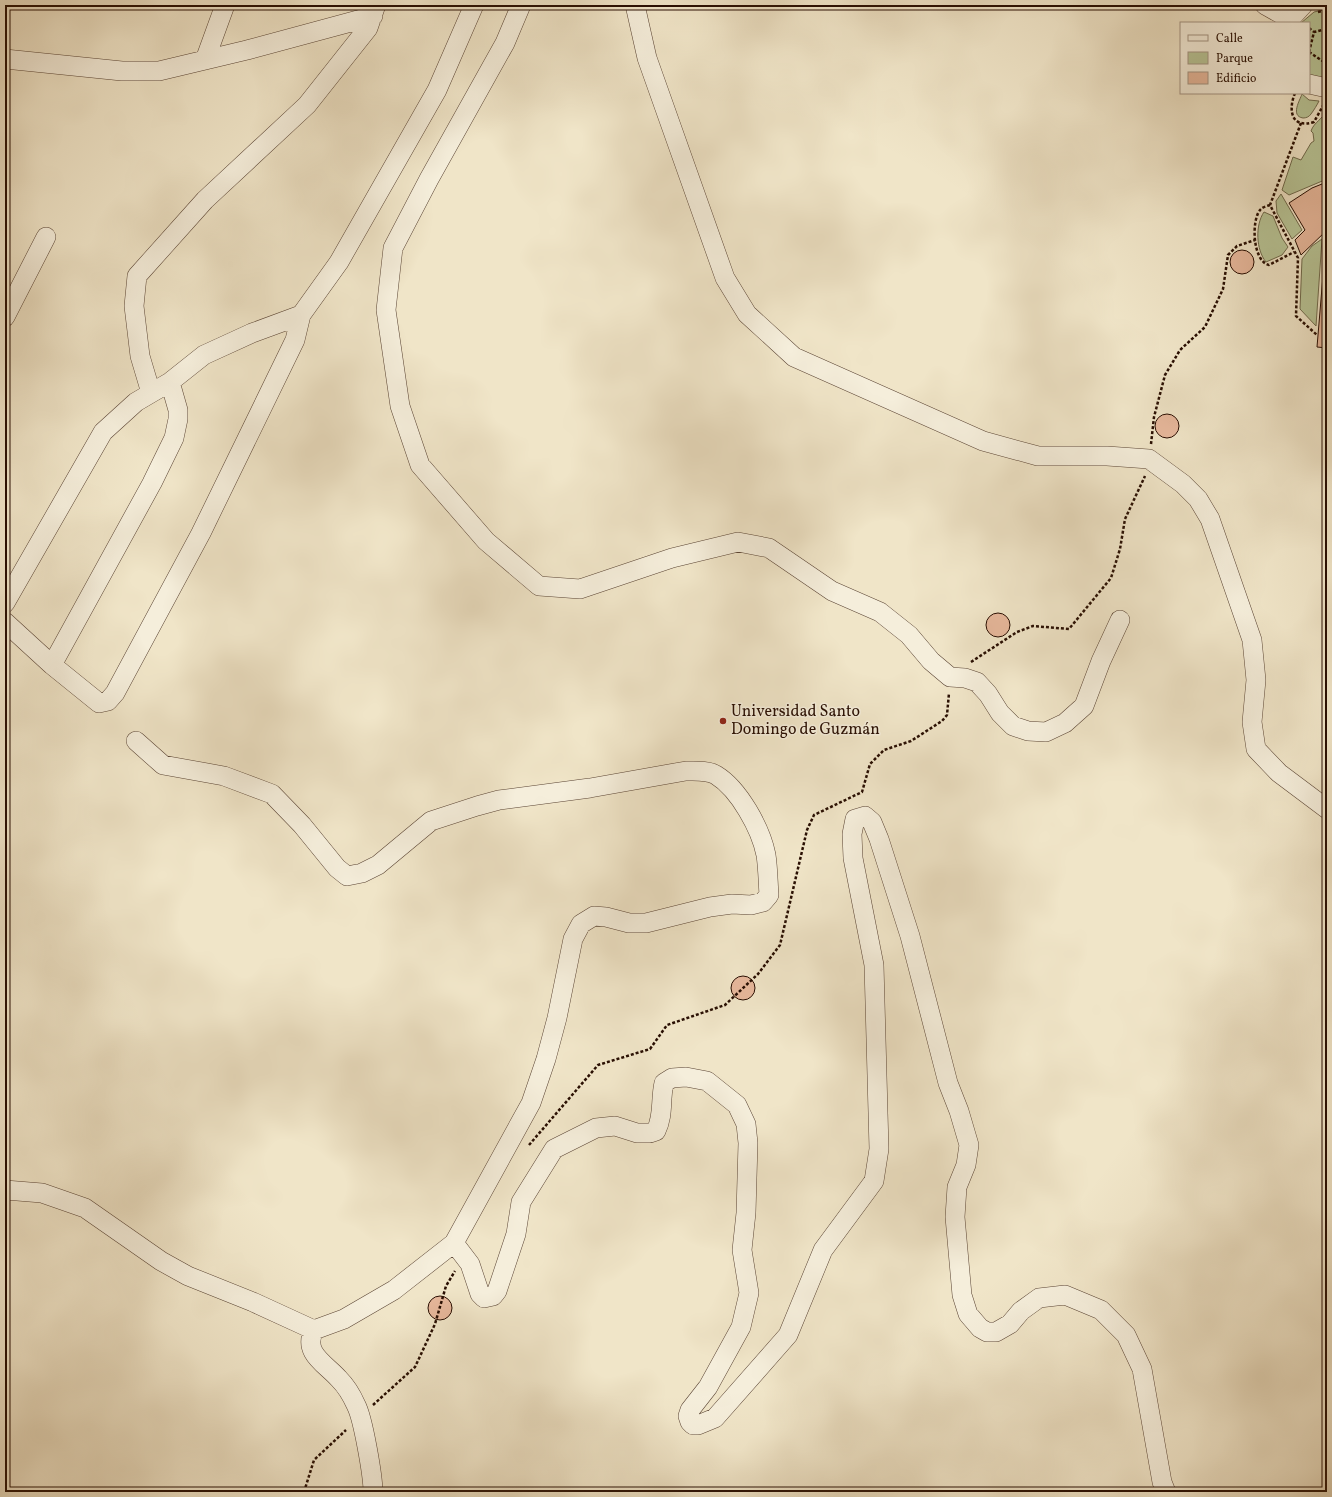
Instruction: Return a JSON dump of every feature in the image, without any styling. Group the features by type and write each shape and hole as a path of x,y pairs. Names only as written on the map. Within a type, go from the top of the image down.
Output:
{"street":[{"path":"205,60 225,5"},
{"path":"5,622 52,665 99,703 108,702 115,693 201,533 295,340 301,315 339,262 437,90 474,5"},
{"path":"521,5 505,43 429,179 393,248 386,310 400,406 420,465 486,541 539,586 580,589 672,558 738,542 769,548 832,591 880,612 909,635 931,661 950,677 965,678 976,682 988,694 1000,713 1013,726 1028,731 1046,732 1065,722 1084,706 1101,661 1120,620"},
{"path":"635,5 647,58 725,278 747,314 794,357 983,441 1038,456 1107,456 1149,459 1166,470 1193,494 1210,519 1252,640 1256,680 1252,722 1256,749 1279,773 1327,810"},
{"path":"1265,5 1289,21 1303,5"},
{"path":"5,59 122,71 159,71 205,60 374,10"},
{"path":"152,393 140,356 134,306 137,276 205,200 307,105 368,28 374,10"},
{"path":"1310,84 1327,88"},
{"path":"5,317 46,237"},
{"path":"5,603 102,432 136,402 170,382 204,355 252,333 301,315"},
{"path":"52,665 152,483 174,438 178,419 178,410 176,396 170,382"},
{"path":"136,741 163,765 224,776 272,794 302,826 337,868 347,876 362,873 378,865 431,822 477,806 499,800 590,788 686,771 702,770 715,774 730,786 754,822 766,854 768,895 762,902 751,905 732,904 710,906 646,923 629,923 606,917 594,916 581,924 573,939 557,1018 546,1059 531,1103 459,1249 388,1294 344,1319 314,1330 310,1337 311,1347 315,1356 340,1380 356,1405 360,1416 373,1492"},
{"path":"459,1249 470,1264 480,1294 484,1298 493,1296 497,1291 516,1234 521,1202 554,1149 596,1128 615,1126 637,1133 656,1131 663,1111 661,1096 664,1083 672,1078 686,1077 707,1082 737,1105 746,1124 748,1143 746,1213 742,1250 749,1293 741,1327 708,1387 690,1410 688,1416 693,1425 698,1425 715,1418 788,1335 823,1250 874,1181 879,1149 874,965 864,911 857,886 852,834 855,819 865,816 872,822 889,868 910,936 948,1084 959,1111 969,1145 966,1165 957,1187 955,1217 962,1295 968,1314 980,1328 987,1332 996,1332 1010,1324 1021,1311 1039,1298 1065,1294 1101,1310 1126,1335 1142,1369 1162,1482 1166,1492"},
{"path":"5,1190 42,1193 84,1208 161,1261 188,1276 253,1302 314,1330"}],"path":[{"path":"1310,29 1314,32"},
{"path":"1314,32 1327,29"},
{"path":"1310,48 1314,32"},
{"path":"1310,53 1324,62 1327,61"},
{"path":"1295,94 1291,108 1292,116 1296,121 1301,123 1314,122 1327,98"},
{"path":"1294,252 1269,265 1264,264 1259,257 1255,240 1258,216 1261,209 1270,205 1301,123"},
{"path":"1270,205 1298,258 1296,316 1317,335"},
{"path":"527,1146 598,1065 650,1049 667,1025 725,1005 758,974 780,945 807,830 814,815 862,792 870,764 884,750 911,741 942,721 947,715 950,677 980,655 1017,632 1033,626 1069,629 1111,578 1120,549 1125,519 1145,476 1149,459 1154,417 1165,375 1180,350 1205,327 1223,290 1228,255 1237,246 1255,240"},
{"path":"304,1492 314,1460 360,1416 415,1368 435,1324 459,1249"}],"green space":[{"path":"1327,9 1327,81 1310,75 1310,22 1302,22 1314,12"},
{"path":"1302,94 1309,100 1319,101 1310,115 1304,118 1299,117 1296,111"},
{"path":"1327,110 1327,179 1289,195 1282,190 1293,157 1301,160 1311,143 1314,141 1313,133 1311,131 1312,128"},
{"path":"1281,194 1302,230 1292,239 1277,213 1276,201"},
{"path":"1264,212 1273,216 1282,238 1288,247 1282,255 1266,262 1260,251 1258,237 1259,224"},
{"path":"1322,239 1316,326 1300,309 1302,259 1312,246"}],"building":[{"path":"1327,182 1327,223 1325,232 1301,255 1295,240 1305,230 1289,203 1312,188"},
{"path":"1327,228 1327,348 1317,347"},
{"path":"1242,250 1251,253 1254,262 1251,271 1242,274 1233,271 1230,262 1233,253"},
{"path":"1167,414 1176,417 1179,426 1176,435 1167,438 1158,435 1155,426 1158,417"},
{"path":"998,613 1007,616 1010,625 1007,634 998,637 989,634 986,625 989,616"},
{"path":"743,976 752,979 755,988 752,997 743,1000 734,997 731,988 734,979"},
{"path":"440,1296 449,1299 452,1308 449,1317 440,1320 431,1317 428,1308 431,1299"}],"place":[{"name":"Universidad Santo Domingo de Guzmán","path":"723,721"}]}
